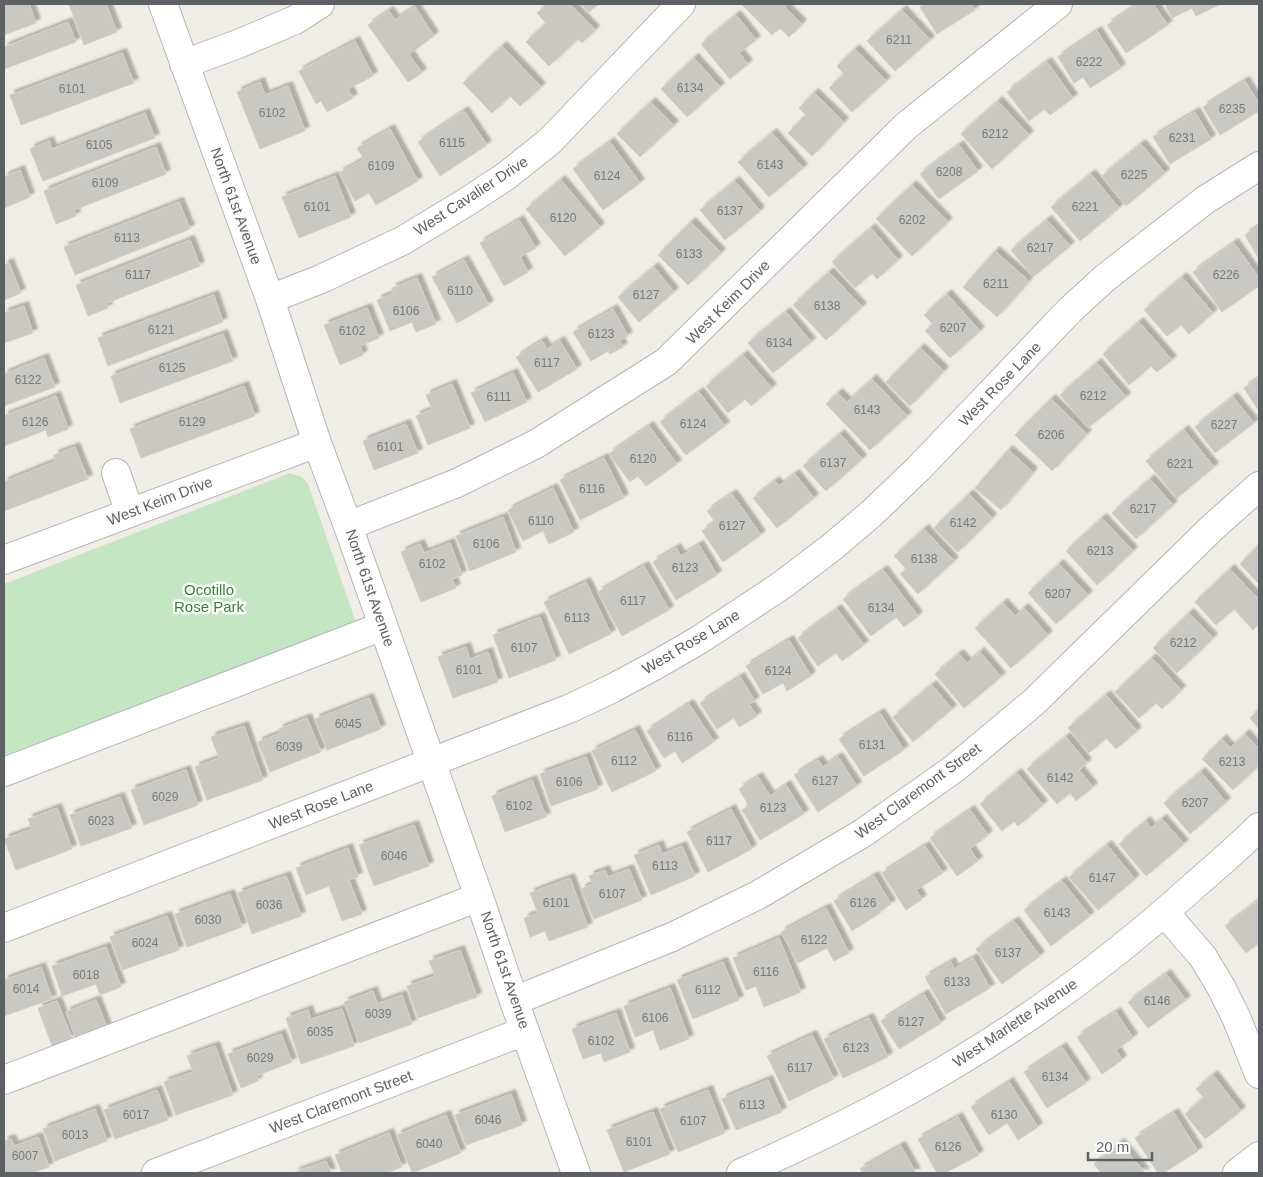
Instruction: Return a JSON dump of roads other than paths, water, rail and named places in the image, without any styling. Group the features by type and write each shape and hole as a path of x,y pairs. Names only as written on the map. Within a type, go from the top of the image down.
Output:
{"street":[{"name":"North 61st Avenue","path":"163,4 270,299 317,443 479,897 525,1031 567,1171"},
{"path":"184,64 295,20 320,4"},
{"name":"West Cavalier Drive","path":"270,299 321,279 402,241 506,176 550,141 681,4"},
{"name":"West Keim Drive","path":"348,526 457,483 536,444 666,362 906,126 1058,4"},
{"name":"West Rose Lane","path":"4,928 571,708 611,689 699,640 782,585 872,513 919,468 1070,310 1105,278 1205,200 1259,166"},
{"name":"West Keim Drive","path":"4,560 317,443"},
{"path":"116,473 130,513"},
{"name":"West Claremont Street","path":"514,1001 672,937 758,895 863,833 955,768 1034,702 1213,527 1259,486"},
{"path":"4,772 383,626"},
{"name":"West Marlette Avenue","path":"741,1173 788,1152 869,1111 953,1065 1042,1008 1165,913 1259,826"},
{"path":"4,1080 479,897"},
{"path":"1165,913 1203,957 1221,987 1236,1017 1259,1074"},
{"name":"West Claremont Street","path":"156,1173 525,1031"},
{"path":"1237,1173 1259,1156"}],"park label":[{"name":"Ocotillo Rose Park","path":"209,598"}]}
